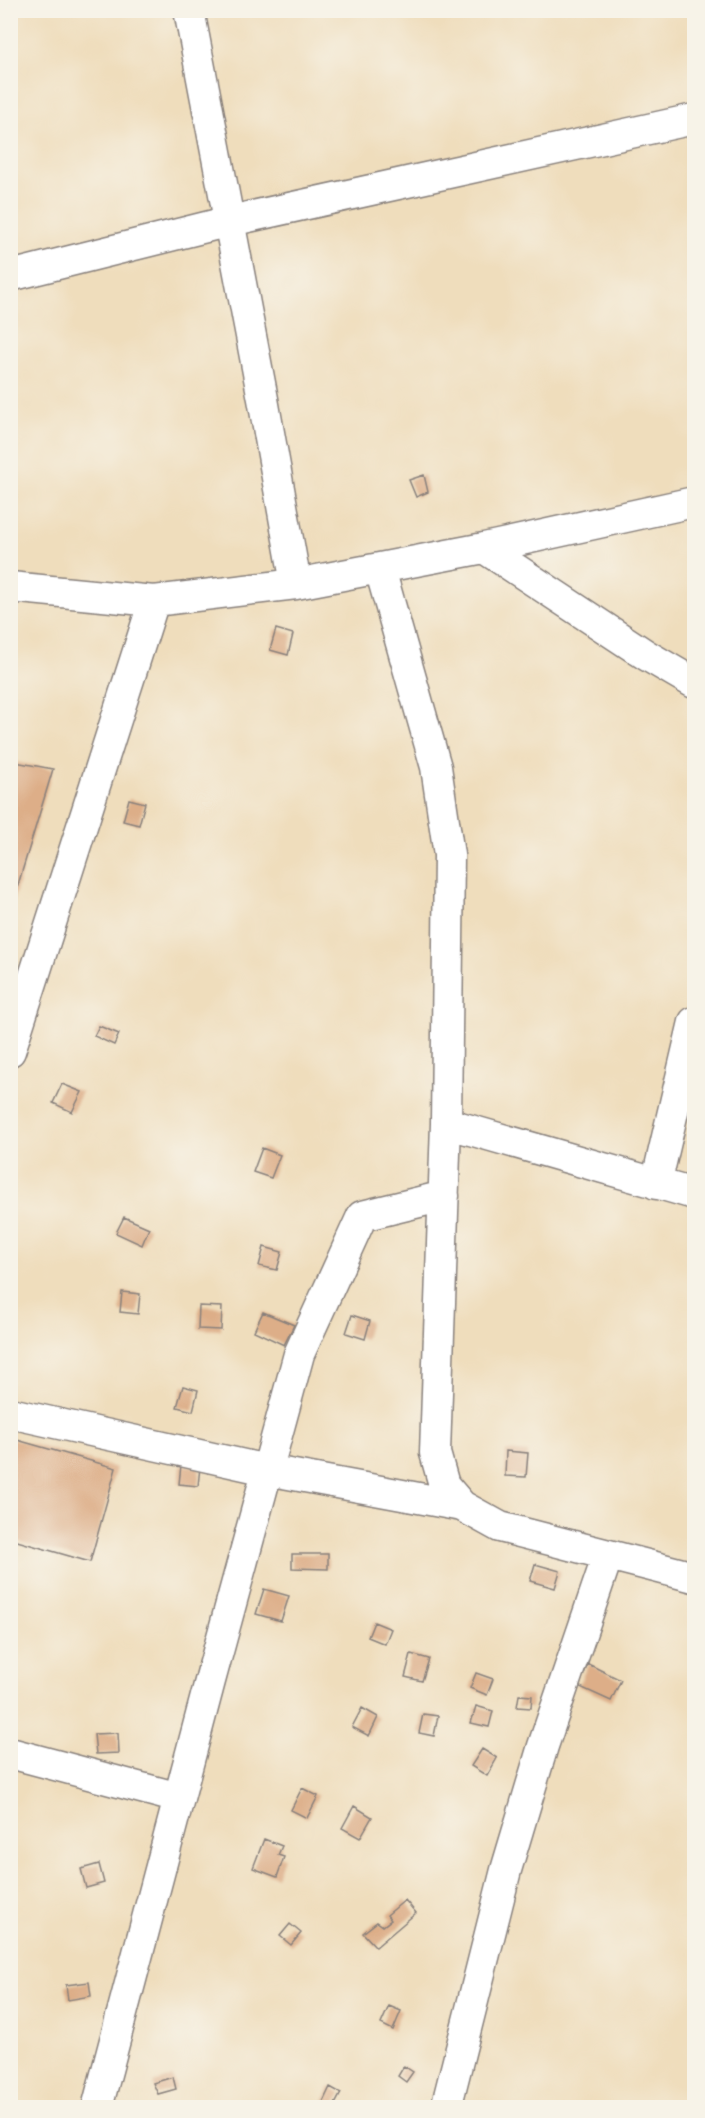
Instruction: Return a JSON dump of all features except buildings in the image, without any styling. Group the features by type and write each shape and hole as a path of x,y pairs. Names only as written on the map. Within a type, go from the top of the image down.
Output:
{"street":[{"path":"189,10 296,584"},
{"path":"10,276 230,221 694,119"},
{"path":"10,587 154,601 296,584 484,548 694,502"},
{"path":"484,548 646,656 694,683"},
{"path":"380,569 436,767 449,855 446,1123 435,1453 444,1485 462,1506"},
{"path":"10,1050 154,601"},
{"path":"656,1184 694,1022"},
{"path":"446,1123 694,1194"},
{"path":"97,2108 299,1354 362,1216 444,1196"},
{"path":"10,1413 267,1470 462,1506 500,1527 694,1577"},
{"path":"446,2108 519,1825 543,1746 608,1555"},
{"path":"10,1753 179,1798"}]}
